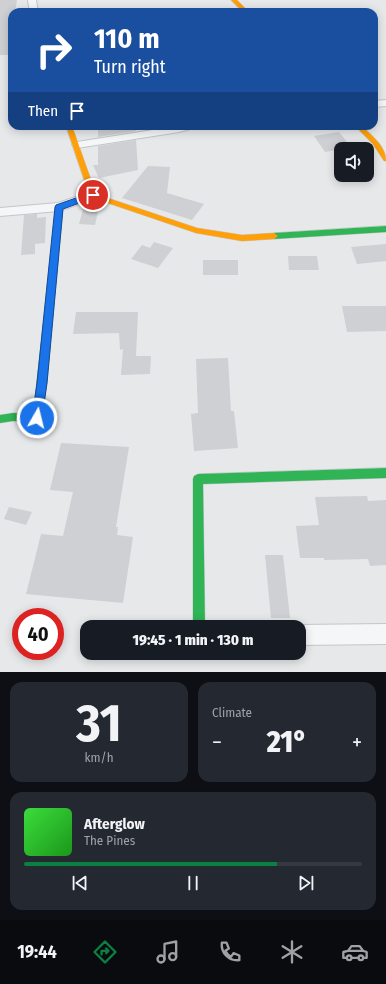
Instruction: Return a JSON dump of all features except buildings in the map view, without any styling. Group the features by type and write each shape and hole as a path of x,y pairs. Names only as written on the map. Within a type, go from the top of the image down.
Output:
{"street":[{"path":"234,0 242,8"},
{"path":"71,130 93,195"},
{"path":"77,145 173,130"},
{"path":"362,130 375,143 386,159"},
{"path":"0,212 59,207 93,195 196,230 242,238 386,229"},
{"path":"0,418 37,418 42,383 59,207"},
{"path":"198,620 198,479 386,473"},
{"path":"306,635 386,634"}],"traffic: fast":[{"path":"0,419 13,417 37,418 42,383 59,207"},
{"path":"274,236 386,229"},
{"path":"199,620 198,479 386,473"}],"traffic: slow":[{"path":"234,0 242,8"},
{"path":"70,130 93,195 196,230 242,238 274,236"},
{"path":"362,130 375,143 386,159"}],"route":[{"path":"37,418 42,383 59,207 93,195"}]}
